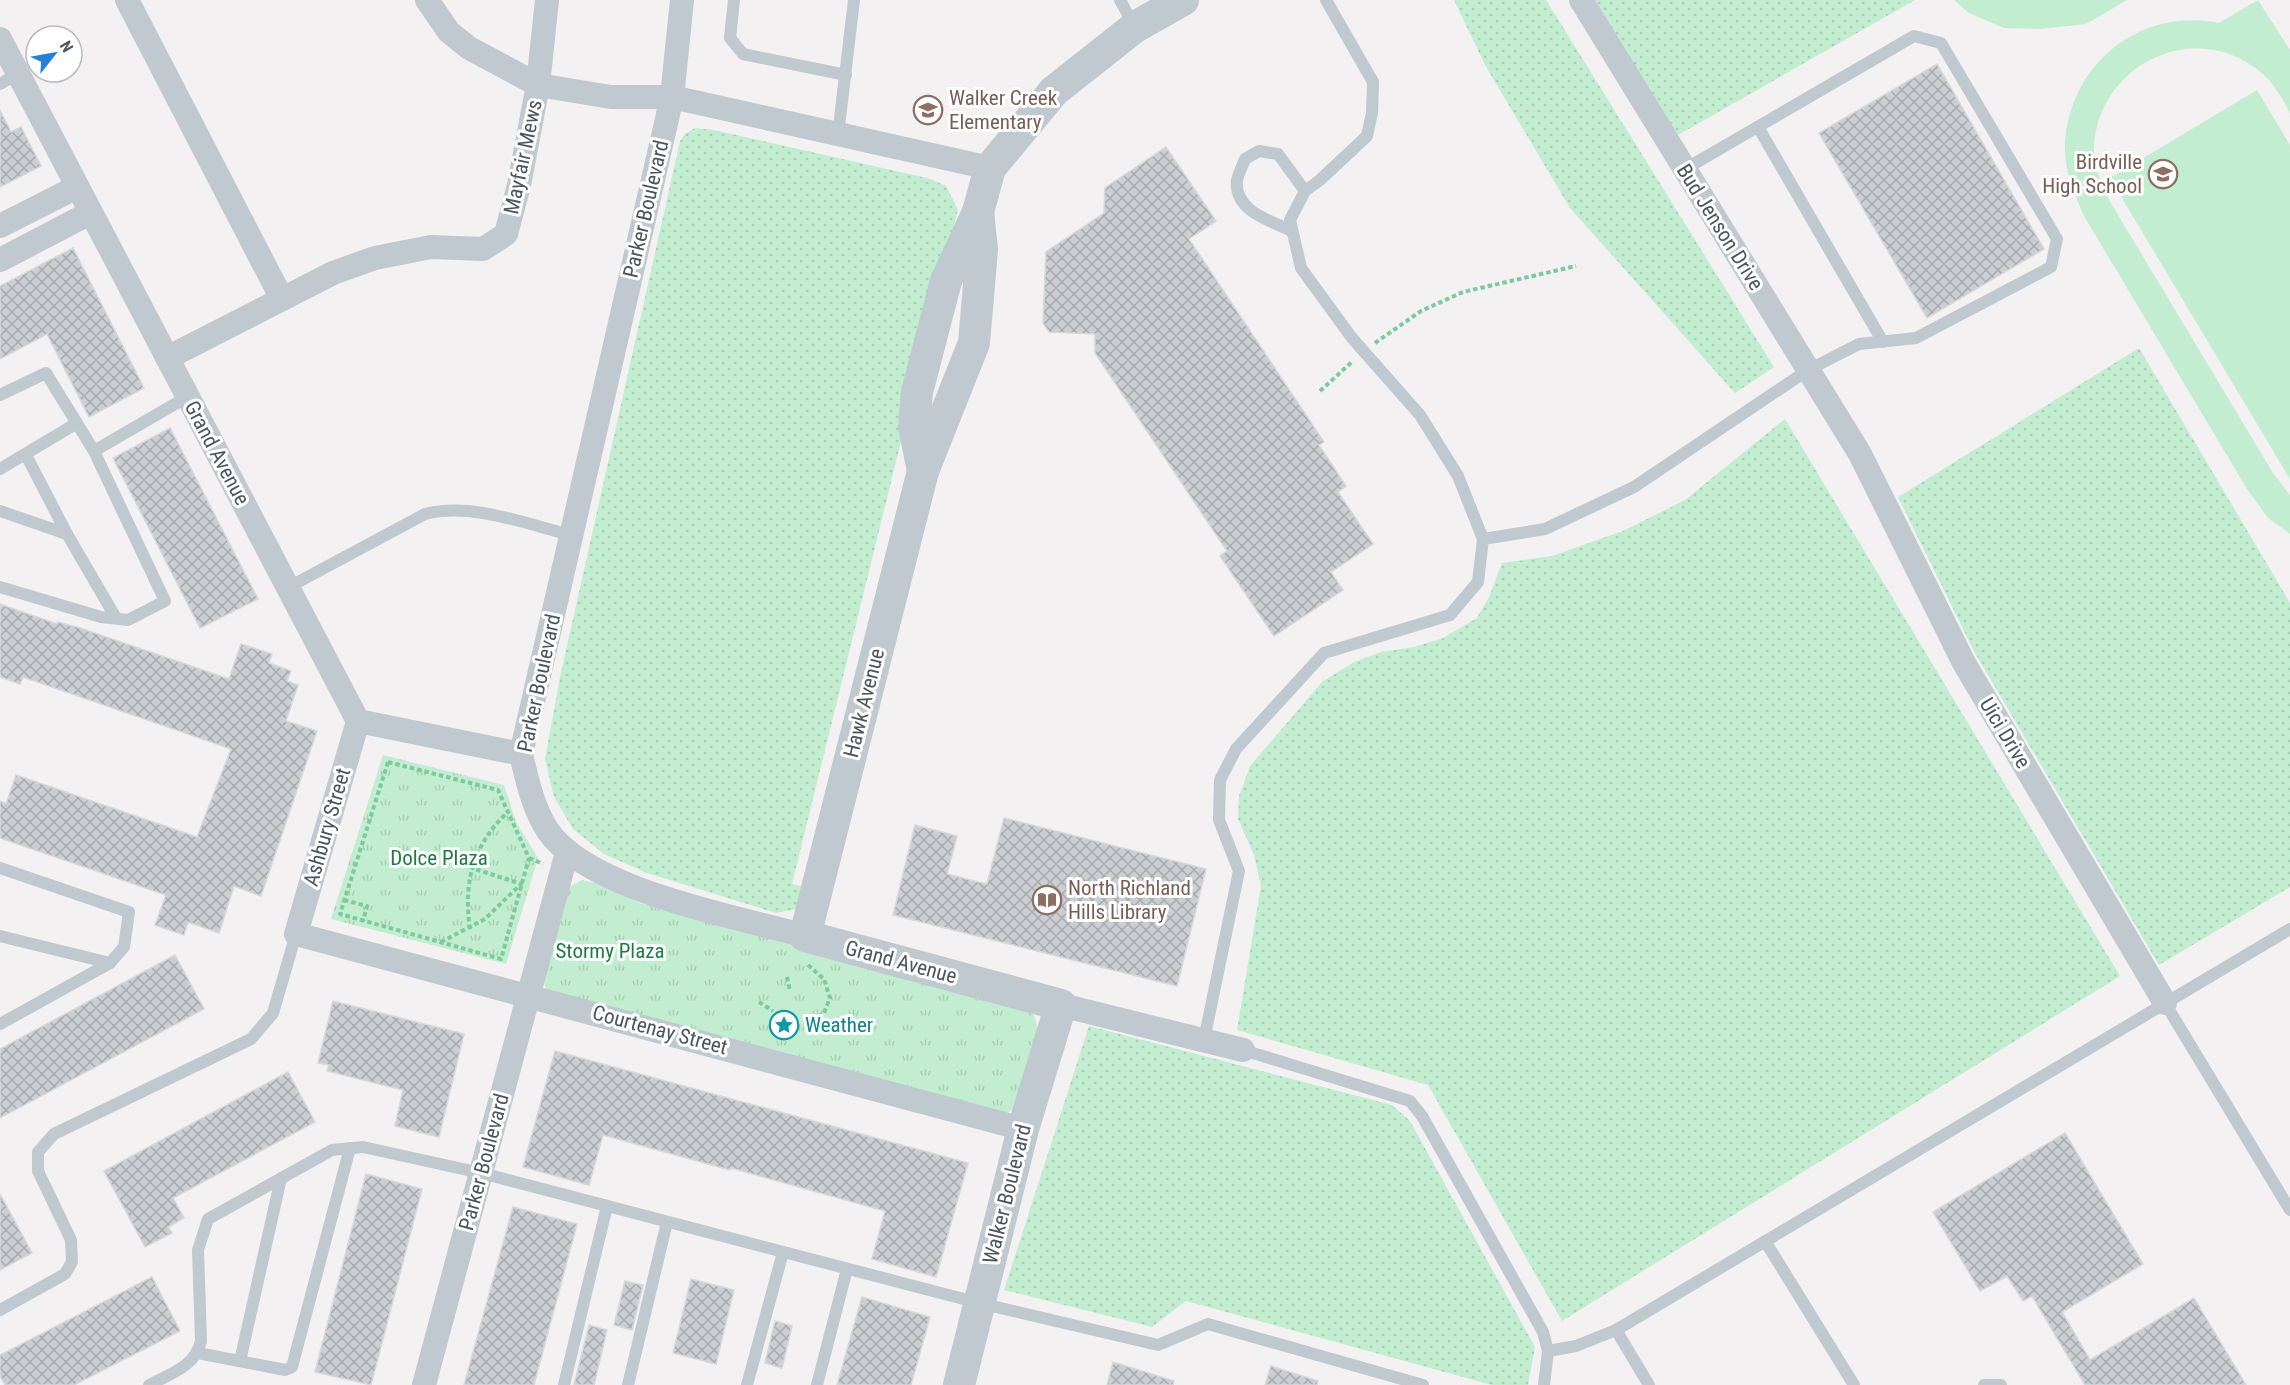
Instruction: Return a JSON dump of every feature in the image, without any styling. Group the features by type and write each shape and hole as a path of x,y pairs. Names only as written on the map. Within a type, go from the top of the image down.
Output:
{"street":[{"path":"127,0 282,299"},
{"path":"427,0 449,32 470,48 538,85 611,97 672,97 990,168"},
{"name":"Mayfair Mews","path":"167,358 333,273 375,258 431,247 483,249 496,243 506,234 519,185 538,85 547,0"},
{"name":"Parker Boulevard","path":"424,1385 567,852 548,830 532,800 520,754 672,97 682,0"},
{"name":"Hawk Avenue","path":"923,471 914,426 917,392 946,281 978,212 990,168 1054,91 1135,27 1183,0"},
{"name":"Bud Jenson Drive","path":"1581,0 1860,454"},
{"name":"Grand Avenue","path":"0,39 9,79 77,187 358,721"},
{"path":"0,226 77,187"},
{"name":"Hawk Avenue","path":"803,948 923,471 974,343 982,250 978,212"},
{"path":"0,260 90,213"},
{"name":"Uici Drive","path":"1860,454 1964,663 2165,1003"},
{"path":"358,721 520,754"},
{"name":"Ashbury Street","path":"296,934 358,721"},
{"name":"Grand Avenue","path":"567,852 600,874 803,948 1061,1005 1243,1050"},
{"name":"Courtenay Street","path":"296,934 1023,1129"},
{"name":"Walker Boulevard","path":"959,1385 1023,1129 1061,1005"}],"lane":[{"path":"734,0 730,38 743,54 846,75"},
{"path":"838,135 854,0"},
{"path":"1120,0 1135,27"},
{"path":"1204,1040 1239,871 1219,820 1220,780 1236,749 1324,653 1450,615 1478,582 1483,539 1458,476 1420,415 1364,351 1301,268 1290,220 1305,191 1367,136 1372,113 1373,82 1326,0"},
{"path":"1483,539 1545,530 1634,487 1808,370 1858,344 1916,338 2051,267 2057,238 1941,43 1914,36 1685,169"},
{"path":"1758,127 1884,342"},
{"path":"1292,231 1256,214 1240,199 1237,181 1245,159 1259,152 1278,154 1305,191"},
{"path":"0,395 46,373 94,451 165,601 128,620 101,617 0,586"},
{"path":"94,451 188,397"},
{"path":"0,469 77,423"},
{"path":"26,455 67,534 116,618"},
{"path":"0,511 67,534"},
{"path":"288,588 425,514 438,511 491,516 571,535"},
{"path":"0,868 129,912 124,947 110,963 0,1024"},
{"path":"1548,1352 1576,1346 1616,1330 2290,929"},
{"path":"0,1310 65,1274 72,1262 71,1240 38,1172 38,1152 54,1134 251,1039 273,1013 296,934"},
{"path":"0,936 110,963"},
{"path":"2165,1003 2290,1210"},
{"path":"1243,1050 1410,1101 1422,1116 1538,1322 1548,1352 1544,1385"},
{"path":"148,1385 191,1362 198,1353 201,1341 198,1250 208,1219 332,1150 363,1147 481,1173 979,1303 1158,1345 1208,1324 1423,1385"},
{"path":"198,1353 285,1370 292,1367 296,1361 350,1148"},
{"path":"240,1361 281,1178"},
{"path":"564,1385 607,1206"},
{"path":"628,1385 667,1222"},
{"path":"1765,1241 1854,1385"},
{"path":"747,1385 783,1252"},
{"path":"816,1385 847,1269"},
{"path":"1616,1330 1649,1385"},
{"path":"1984,1385 2001,1385"}],"path":[{"path":"1320,391 1364,351 1421,311 1463,292 1576,266"},
{"path":"388,762 498,790 529,858 521,884 501,959 340,914 388,762"},
{"path":"470,929 466,902 472,868 485,837 508,812"},
{"path":"472,868 521,884"},
{"path":"440,942 470,929 497,909 521,884"},
{"path":"344,900 367,906 363,921"},
{"path":"803,948 824,979 830,999 824,1013 806,1026"},
{"path":"787,977 790,991"},
{"path":"759,1002 773,1011"}],"green space":[{"path":"1454,0 1546,0 1774,367 1735,393 1570,208 1485,65"},
{"path":"1591,0 1915,0 1678,135"},
{"path":"1954,0 2127,0 2086,24 2040,29 2004,28 1969,13"},
{"path":"2258,0 2290,50 2290,113 2268,79 2238,58 2211,49 2183,49 2156,57 2132,72 2113,92 2100,118 2094,155 2098,175 2109,200 2273,473 2290,495 2290,534 2268,518 2247,489 2084,216 2070,182 2065,155 2070,116 2080,90 2095,67 2114,48 2137,33 2162,24 2190,20 2219,23"},
{"path":"2257,90 2290,145 2290,479 2110,178"},
{"path":"695,128 714,130 931,179 946,186 958,210 792,884 805,887 797,909 776,913 647,873 604,854 573,829 554,797 545,759 560,677 680,141 685,134"},
{"path":"2139,348 2290,603 2290,887 2159,965 1975,653 1898,497"},
{"path":"1785,419 2120,976 1562,1321 1428,1085 1237,1030 1261,886 1254,855 1238,819 1239,796 1250,766 1322,682 1354,662 1381,652 1414,647 1443,638 1477,618 1489,597 1502,563 1552,556 1623,531 1685,500"},
{"name":"Dolce Plaza","path":"383,755 504,785 516,822 538,858 506,964 331,919"},
{"name":"Stormy Plaza","path":"582,880 596,883 640,903 1029,1008 1035,1018 1039,1035 1015,1108 1007,1113 550,992 545,987 543,977 569,887"},
{"path":"1089,1026 1392,1105 1410,1121 1535,1347 1528,1385 1492,1385 1186,1301 1152,1327 1004,1290"}],"building":[{"path":"1937,64 2044,249 1927,318 1819,133"},
{"path":"0,110 11,132 21,127 41,166 0,187"},
{"path":"1166,147 1216,221 1189,239 1324,442 1319,445 1346,486 1338,492 1373,544 1331,572 1343,590 1274,636 1220,556 1227,551 1095,353 1095,334 1049,332 1043,323 1046,252 1104,213 1105,188"},
{"path":"73,248 144,388 89,417 47,334 0,359 0,286"},
{"path":"170,428 258,599 200,628 113,458"},
{"path":"0,604 57,624 58,622 80,628 229,679 241,644 272,654 269,663 291,671 287,681 298,685 286,721 317,731 261,896 234,886 219,933 188,922 184,935 155,925 166,895 0,838 0,801 6,804 16,775 197,837 231,749 23,677 20,684 0,677"},
{"name":"North Richland Hills Library","path":"1004,818 1206,869 1177,986 893,915 915,825 957,836 947,874 987,884"},
{"path":"175,955 204,1009 0,1118 0,1049"},
{"path":"333,1001 464,1034 439,1137 395,1126 403,1090 327,1071 329,1065 318,1063"},
{"path":"555,1051 968,1163 936,1277 872,1259 885,1211 731,1168 730,1170 603,1135 589,1185 523,1167"},
{"path":"288,1072 315,1122 173,1198 184,1218 168,1227 172,1233 145,1247 104,1171"},
{"path":"2065,1133 2143,1264 2062,1312 2090,1360 2194,1298 2246,1385 2085,1385 2032,1296 2023,1301 2007,1276 1980,1291 1933,1212"},
{"path":"366,1174 422,1189 371,1385 315,1372"},
{"path":"0,1194 32,1253 0,1270"},
{"path":"513,1207 577,1224 534,1385 464,1385"},
{"path":"152,1277 180,1331 74,1385 5,1385 0,1376 0,1355"},
{"path":"691,1279 734,1290 716,1364 673,1353"},
{"path":"625,1281 643,1285 632,1330 614,1325"},
{"path":"862,1297 930,1317 911,1385 837,1385"},
{"path":"775,1321 792,1326 782,1368 765,1363"},
{"path":"589,1325 607,1330 594,1385 574,1385"},
{"path":"1113,1362 1174,1381 1173,1385 1107,1385"},
{"path":"1271,1366 1318,1381 1317,1385 1265,1385"}],"place":[{"name":"Walker Creek Elementary","path":"928,110"},
{"name":"Birdville High School","path":"2163,174"},
{"name":"North Richland Hills Library","path":"1047,900"},
{"name":"Weather","path":"784,1025"}]}
